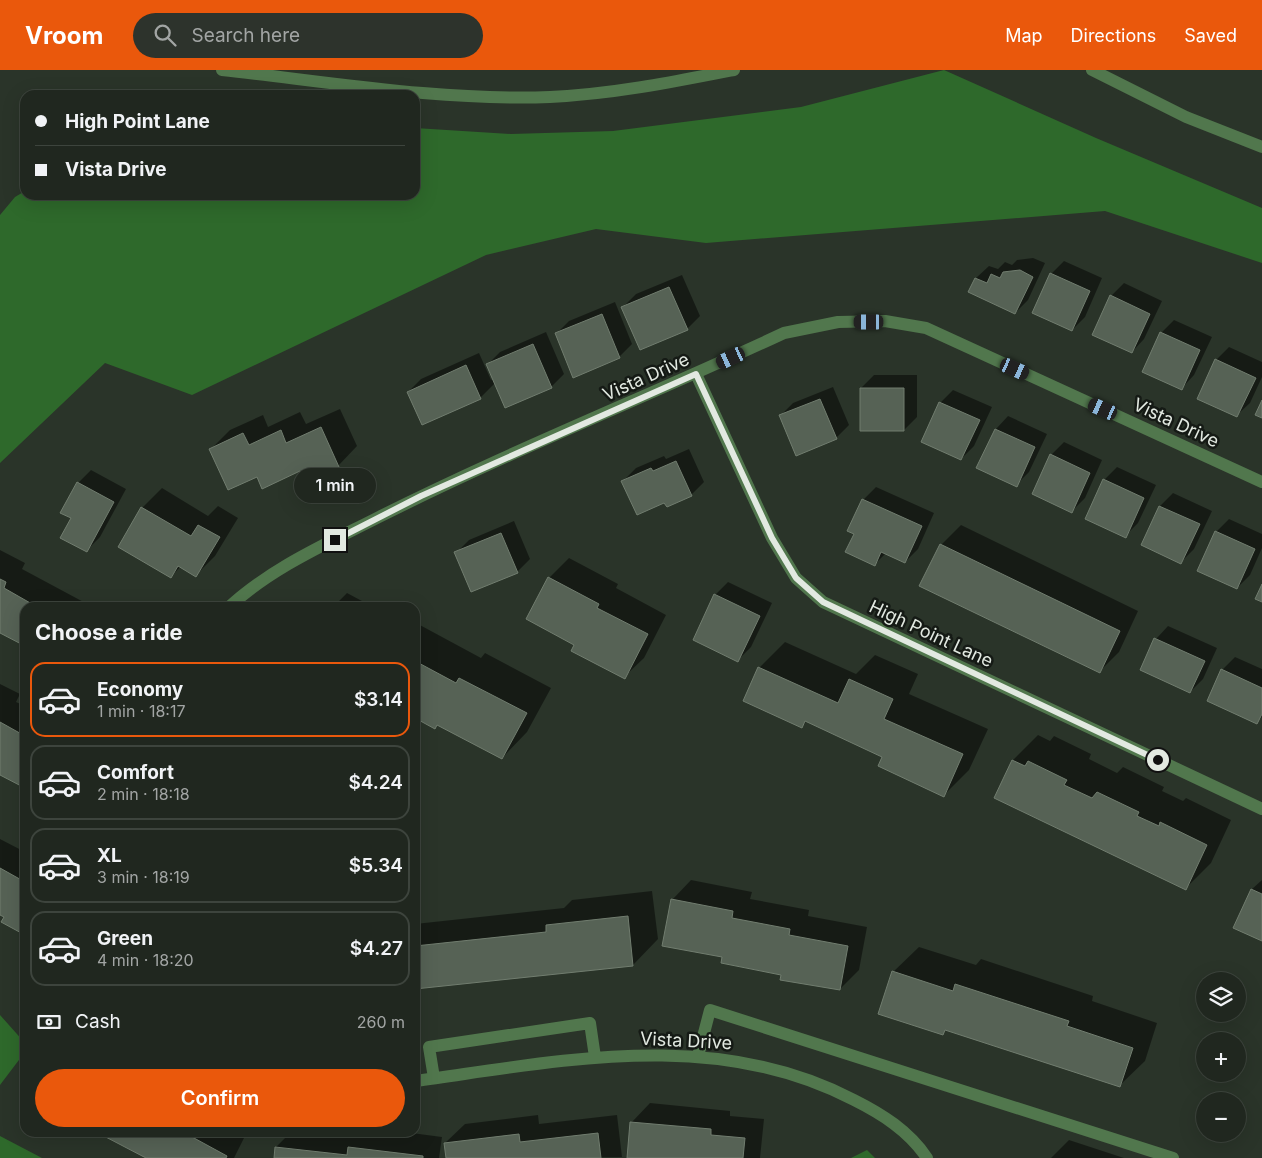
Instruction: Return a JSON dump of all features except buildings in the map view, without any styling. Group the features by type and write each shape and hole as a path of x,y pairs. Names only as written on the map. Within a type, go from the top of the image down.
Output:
{"street":[{"path":"222,70 405,90"},
{"path":"420,92 519,98 606,93 734,70"},
{"path":"1092,70 1186,117 1262,147"},
{"name":"Vista Drive","path":"236,602 268,576 300,557 421,496 784,334 838,322 885,322 926,328 1262,482"},
{"name":"High Point Lane","path":"696,374 772,538 796,578 823,602 1262,809"},
{"path":"698,1056 710,1010 1173,1158"},
{"path":"434,1078 429,1047 590,1024 595,1057"},
{"name":"Vista Drive","path":"420,1080 595,1057 667,1054 722,1058 796,1074 829,1086 879,1113 917,1142 927,1158"}],"green space":[{"path":"944,70 1096,138 1262,208 1262,263 1105,211 706,243 596,229 486,255 192,395 105,363 0,463 0,215 15,197 20,194 20,200 420,200 420,128 511,134 613,131 801,107"},
{"path":"0,1015 20,1037 20,1059 0,1085"},
{"path":"0,1136 42,1158 0,1158"},
{"path":"867,1150 875,1158 851,1158"}],"route":[{"path":"335,540 421,496 696,374 772,538 796,578 823,602 1158,760"}]}
